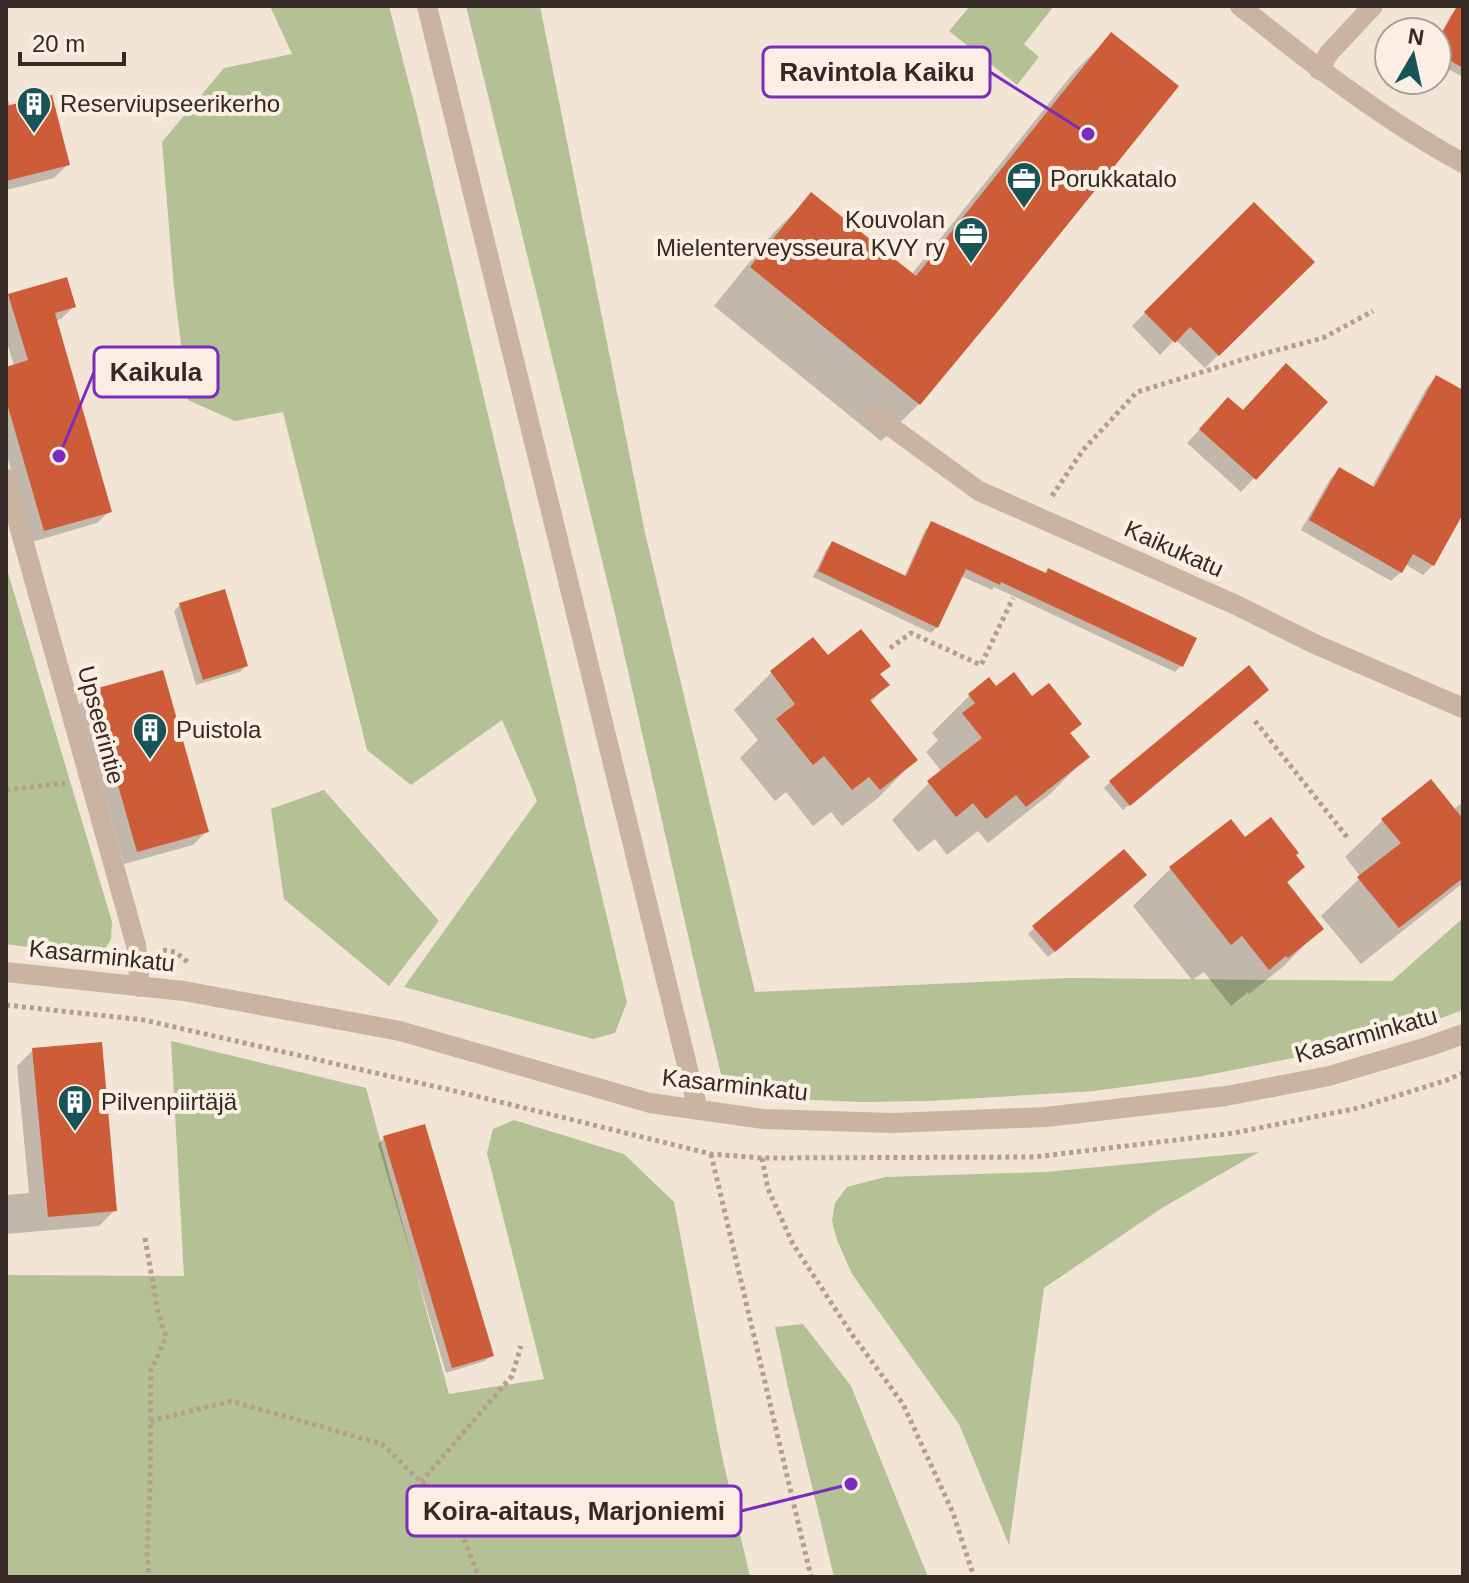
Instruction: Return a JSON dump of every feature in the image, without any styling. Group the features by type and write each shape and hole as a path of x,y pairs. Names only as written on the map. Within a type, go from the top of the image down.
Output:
{"street":[{"path":"427,6 698,1110"},
{"path":"1240,6 1319,70 1422,141 1463,163"},
{"path":"1319,70 1329,53 1373,6"},
{"name":"Kaikukatu","path":"876,416 979,491 1463,708"},
{"name":"Upseerintie","path":"6,479 136,945 140,987"},
{"name":"Kasarminkatu","path":"6,972 184,991 400,1031 650,1103 764,1119 893,1123 1046,1117 1226,1096 1329,1076 1463,1034"}],"path":[{"path":"1038,517 1083,450 1137,392 1323,338 1373,311"},
{"path":"890,648 911,633 981,665 1013,598"},
{"path":"1255,721 1347,837"},
{"path":"6,790 89,780"},
{"path":"711,1154 811,1577"},
{"path":"762,1158 768,1189 793,1244 851,1333 903,1404 953,1513 974,1577"},
{"path":"145,1238 158,1312 166,1337 151,1370 149,1577"},
{"path":"421,1482 512,1376 521,1346"},
{"path":"150,1421 231,1401 382,1444 454,1514 479,1577"}],"green space":[{"path":"270,6 389,6 627,1002 615,1033 593,1039 404,987 537,801 502,720 411,785 367,750 283,412 235,421 188,400 174,288 162,142 224,68 292,54"},
{"path":"466,6 540,6 645,533 755,992 1069,978 1392,981 1463,918 1463,1010 1403,1032 1313,1054 1197,1077 1094,1091 862,1102 762,1098 734,1092 722,1078 613,605"},
{"path":"970,6 1054,6 1024,44 1039,57 1017,85 949,31"},
{"path":"6,566 112,922 111,939 103,952 83,955 6,944"},
{"path":"324,790 439,921 389,986 284,899 271,809"},
{"path":"171,1041 366,1088 449,1394 544,1379 487,1153 493,1129 514,1120 624,1154 674,1202 722,1456 750,1577 6,1577 6,1275 184,1276"},
{"path":"1259,1152 1162,1208 1044,1288 1009,1545 959,1424 852,1274 832,1221 835,1203 847,1187 885,1177 1045,1172"},
{"path":"803,1324 851,1386 928,1577 834,1577 775,1327"}],"building":[{"path":"1457,6 1463,6 1463,68 1453,62 1451,16"},
{"name":"Porukkatalo","path":"1111,32 1179,86 920,405 750,267 811,192 916,276"},
{"name":"Reserviupseerikerho","path":"52,95 70,165 6,181 6,106"},
{"path":"1254,202 1315,262 1219,356 1190,327 1175,343 1144,312"},
{"path":"67,277 76,307 55,313 112,512 44,531 6,400 6,367 28,360 8,294"},
{"path":"1286,363 1328,402 1256,480 1199,429 1228,397 1243,410"},
{"path":"1436,375 1463,390 1463,514 1434,566 1413,554 1402,573 1309,520 1339,467 1374,487"},
{"path":"931,521 1046,573 1048,568 1197,638 1183,667 1001,582 1000,585 966,569 938,628 818,571 832,541 906,576"},
{"path":"225,589 248,666 203,680 179,603"},
{"path":"861,629 891,666 880,674 890,685 870,700 918,760 880,790 869,777 852,790 824,756 813,765 776,719 795,704 770,671 813,637 828,655"},
{"path":"1249,665 1269,690 1130,806 1109,781"},
{"name":"Puistola","path":"163,670 209,832 137,852 91,690"},
{"path":"1014,672 1032,696 1049,683 1082,724 1070,733 1090,757 1026,807 1016,795 986,819 973,803 956,817 927,781 982,738 962,713 975,703 968,694 989,677 996,686"},
{"path":"1431,779 1463,819 1463,878 1399,928 1357,877 1401,843 1381,819"},
{"path":"1271,817 1299,853 1296,855 1305,867 1287,882 1324,929 1269,970 1242,936 1231,945 1169,867 1231,819 1245,837"},
{"path":"1124,849 1147,875 1055,952 1032,926"},
{"name":"Pilvenpiirtäjä","path":"102,1042 117,1211 48,1217 32,1048"},
{"path":"425,1124 494,1356 452,1368 383,1136"}],"place":[{"name":"Ravintola Kaiku","path":"1088,134"},
{"name":"Reserviupseerikerho","path":"34,135"},
{"name":"Porukkatalo","path":"1024,210"},
{"name":"Kouvolan Mielenterveysseura KVY ry","path":"971,265"},
{"name":"Kaikula","path":"59,456"},
{"name":"Puistola","path":"150,761"},
{"name":"Pilvenpiirtäjä","path":"75,1133"},
{"name":"Koira-aitaus, Marjoniemi","path":"851,1484"}]}
